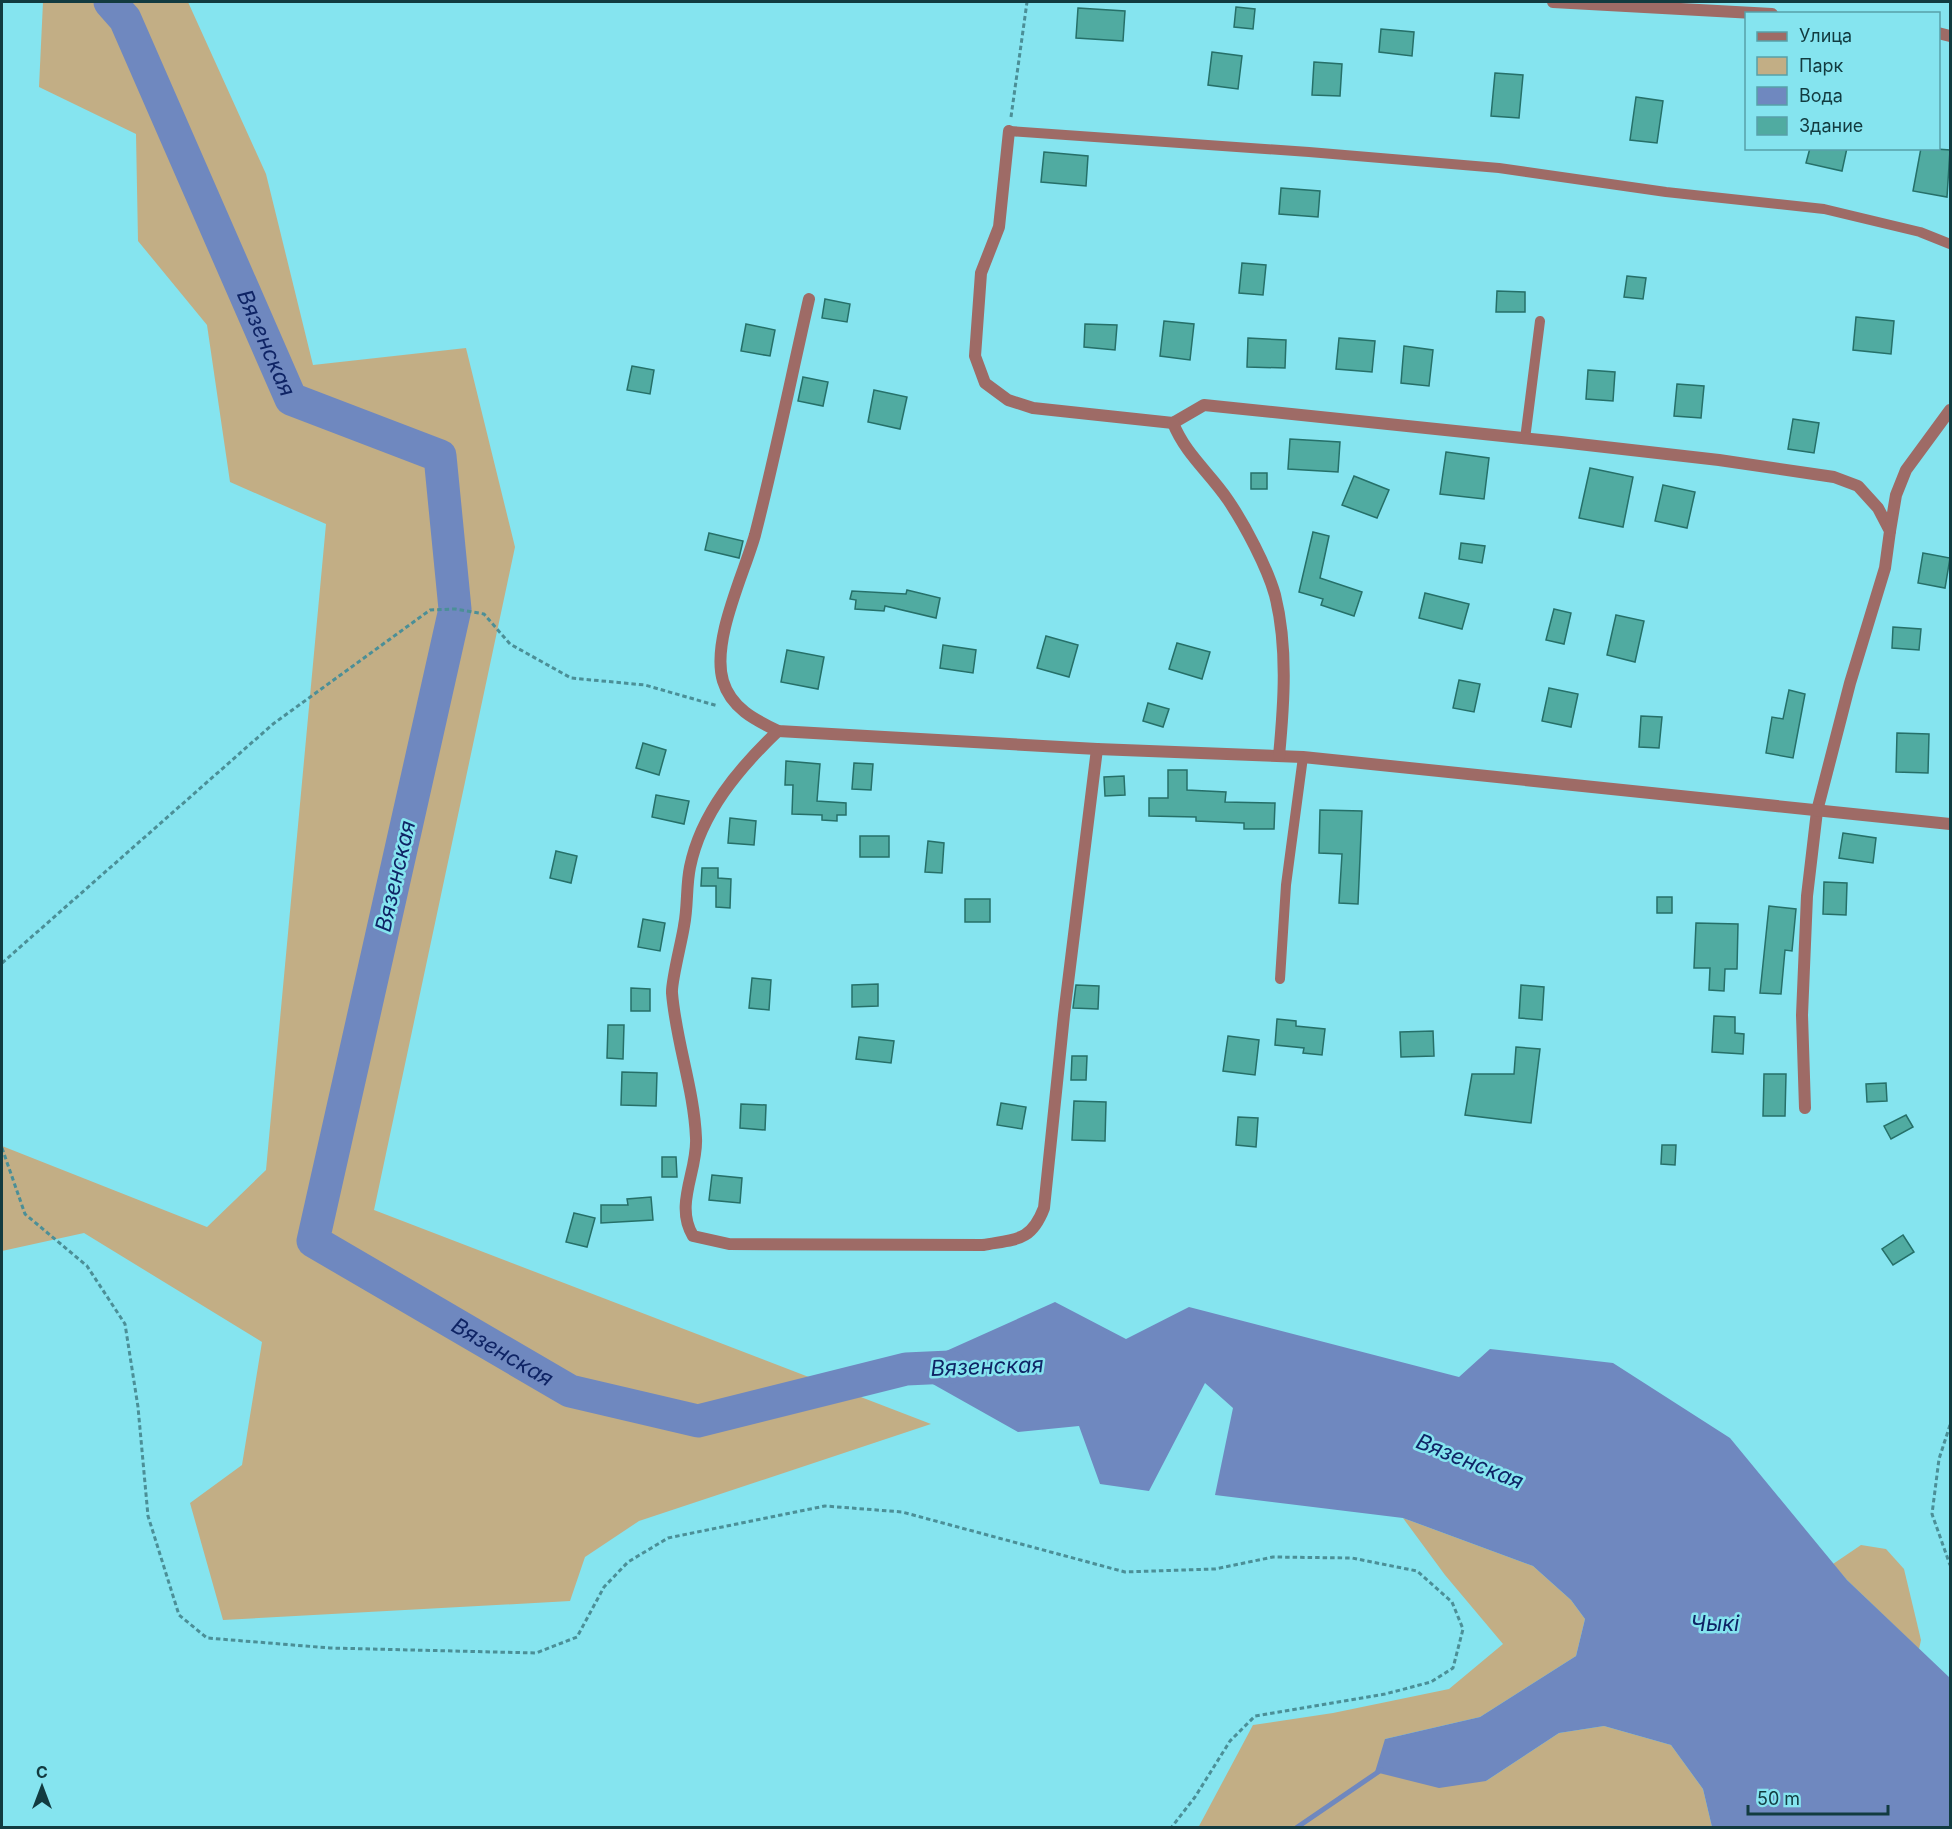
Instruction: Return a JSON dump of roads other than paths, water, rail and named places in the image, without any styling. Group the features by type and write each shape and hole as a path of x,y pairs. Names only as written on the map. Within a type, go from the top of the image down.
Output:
{"street":[{"path":"1553,2 1745,13"},
{"path":"1009,131 999,227 981,273 975,356 985,383 1008,400 1033,408 1173,423 1204,405 1719,460 1834,477 1858,486 1878,508 1890,531"},
{"path":"809,299 754,537 726,622 722,653 723,681 744,714 778,731 1097,749 1303,757 1950,824"},
{"path":"1804,1108 1803,991 1807,896 1817,811 1850,683 1885,568 1896,495 1906,470 1950,410"},
{"path":"1173,423 1181,444 1229,501 1261,562 1275,595 1285,692 1279,756"},
{"path":"778,731 742,765 707,821 697,845 690,868 689,901 672,991 694,1108 697,1141 687,1198 688,1228 693,1236 729,1244 983,1245 1018,1239 1036,1227 1044,1208 1064,1015 1097,749"}],"lane":[{"path":"1009,131 1499,168 1666,192 1824,209 1920,232 1950,244"},
{"path":"1525,439 1540,321"},
{"path":"1280,979 1286,885 1303,757"}],"water":[{"name":"Чыкі","path":"1055,1302 1126,1339 1189,1307 1459,1377 1490,1349 1613,1363 1730,1438 1847,1580 1950,1678 1950,1827 1712,1827 1703,1789 1671,1745 1604,1726 1559,1733 1486,1781 1439,1788 1375,1772 1385,1739 1480,1717 1576,1656 1585,1619 1571,1600 1533,1566 1403,1518 1215,1495 1233,1408 1205,1383 1149,1491 1100,1484 1079,1426 1018,1432 906,1369"}],"waterway":[{"name":"Вязенская","path":"110,2 125,19 291,399 440,456 455,609 313,1241 570,1391 698,1421 906,1369 950,1367"},
{"path":"1296,1828 1381,1770"}]}
